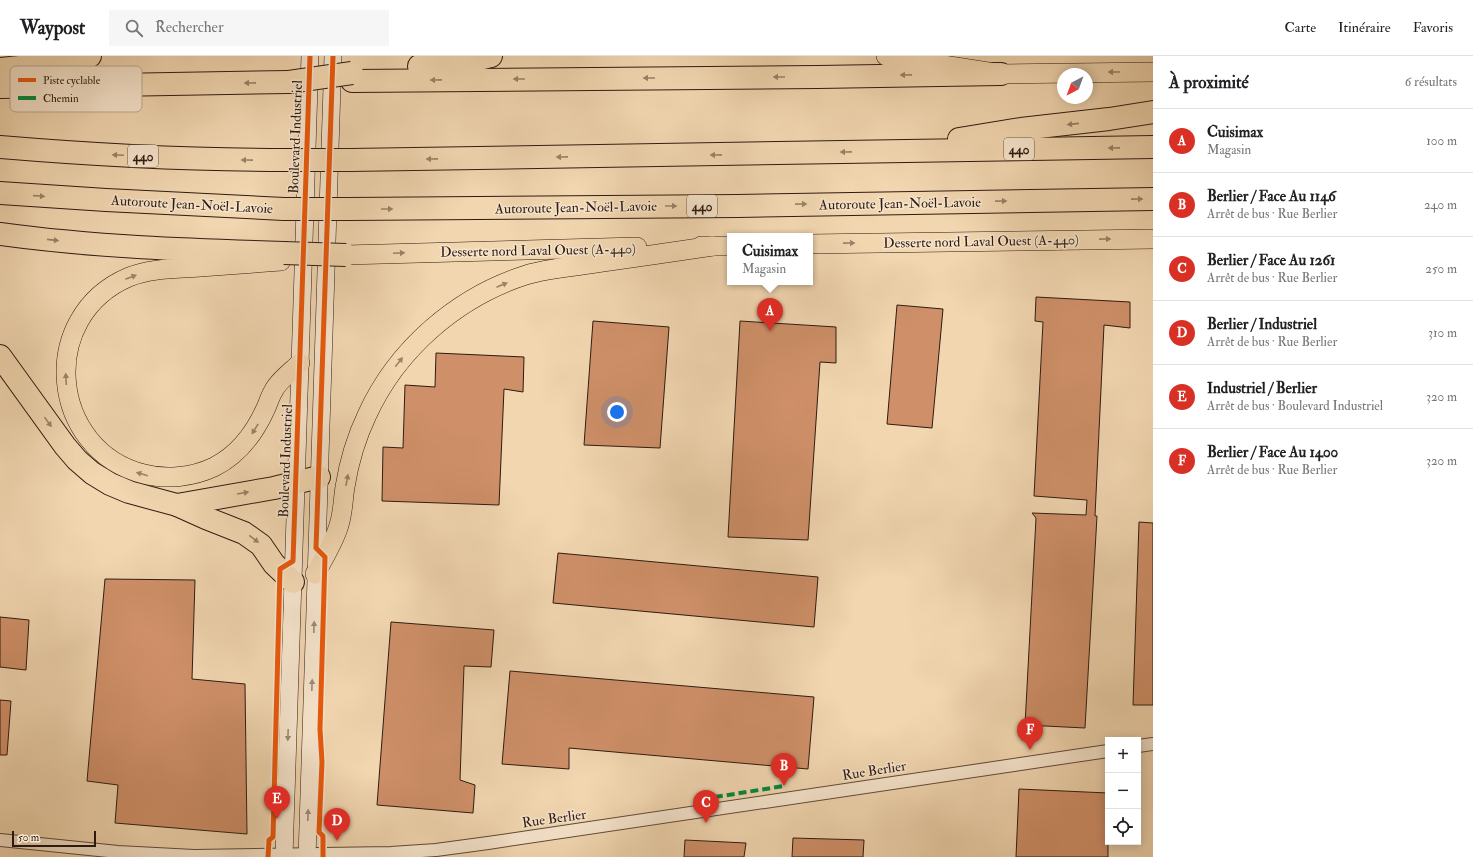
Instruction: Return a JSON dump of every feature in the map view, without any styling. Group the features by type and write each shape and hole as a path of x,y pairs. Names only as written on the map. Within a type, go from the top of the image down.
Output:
{"highway":[{"path":"29,66 90,56"},
{"path":"352,77 400,67 454,64 491,56"},
{"path":"0,69 10,68"},
{"path":"142,85 289,82 352,77 818,77 1002,74"},
{"path":"0,87 10,87"},
{"path":"885,152 1021,129 1109,119 1153,112"},
{"name":"440","path":"0,147 74,153 167,157 350,160 1153,147"},
{"name":"Autoroute Jean-Noël-Lavoie","path":"0,193 284,209 737,206 1153,198"},
{"path":"0,234 48,240 284,257 346,255"},
{"path":"0,356 65,446 84,466 101,479 120,489 177,505 244,533 253,538 266,550 274,564 293,582"},
{"path":"177,505 319,478"}],"main road":[{"path":"886,56 1002,74 1153,72"},
{"name":"Desserte nord Laval Ouest (A-440)","path":"813,244 1153,239"},
{"path":"315,574 339,526 352,457 367,415 380,390 397,365 417,342 437,324 464,304 483,293 526,275 562,267 722,246"},
{"name":"Desserte nord Laval Ouest (A-440)","path":"346,255 544,249 722,246"},
{"path":"284,257 160,270 129,277 112,287 96,299 88,308 73,334 67,354 66,388 71,407 80,426 92,443 107,457 124,467 141,474 160,477 179,477 213,468 228,459 241,447 258,426 274,389 300,363"}],"street":[{"name":"Boulevard Industriel","path":"284,856 310,56"},
{"path":"307,855 333,56"},
{"path":"1141,746 1153,744"},
{"name":"Rue Berlier","path":"0,840 142,854 194,856 284,856 394,853 450,848 1105,751"}],"building":[{"path":"1036,297 1130,302 1130,328 1104,325 1095,516 1097,516 1085,728 1025,725 1036,518 1032,513 1086,515 1087,500 1034,496 1043,322 1035,321"},
{"path":"897,305 943,309 932,428 887,424"},
{"path":"593,321 669,327 660,448 584,445"},
{"path":"740,321 836,327 836,363 820,362 808,540 728,537"},
{"path":"436,353 524,357 523,392 504,389 499,505 382,501 383,447 403,448 405,385 435,387"},
{"path":"1139,522 1153,523 1153,705 1133,705"},
{"path":"558,553 818,577 814,627 553,603"},
{"path":"105,579 195,580 192,679 245,684 247,834 115,823 118,785 87,781"},
{"path":"0,617 29,620 26,670 0,667"},
{"path":"391,622 494,630 491,667 464,666 460,780 475,785 473,813 377,805"},
{"path":"510,671 814,697 808,769 569,748 569,769 502,764"},
{"path":"0,700 11,701 7,755 0,755"},
{"path":"1019,789 1105,793 1105,845 1108,845 1108,857 1016,857"},
{"path":"793,838 864,840 863,857 792,857"},
{"path":"685,840 746,843 744,857 684,857"}],"marked path":[{"path":"703,799 784,786"}],"cycle path":[{"path":"268,857 269,840 273,837 280,569 293,561 310,56"},
{"path":"323,857 323,836 319,832 322,762 320,729 325,557 316,548 333,56"}],"place":[{"name":"Cuisimax","path":"770,331"},
{"name":"Berlier / Face Au 1400","path":"1030,750"},
{"name":"Berlier / Face Au 1146","path":"784,786"},
{"name":"Industriel / Berlier","path":"277,819"},
{"name":"Berlier / Face Au 1261","path":"706,823"},
{"name":"Berlier / Industriel","path":"337,841"}]}
